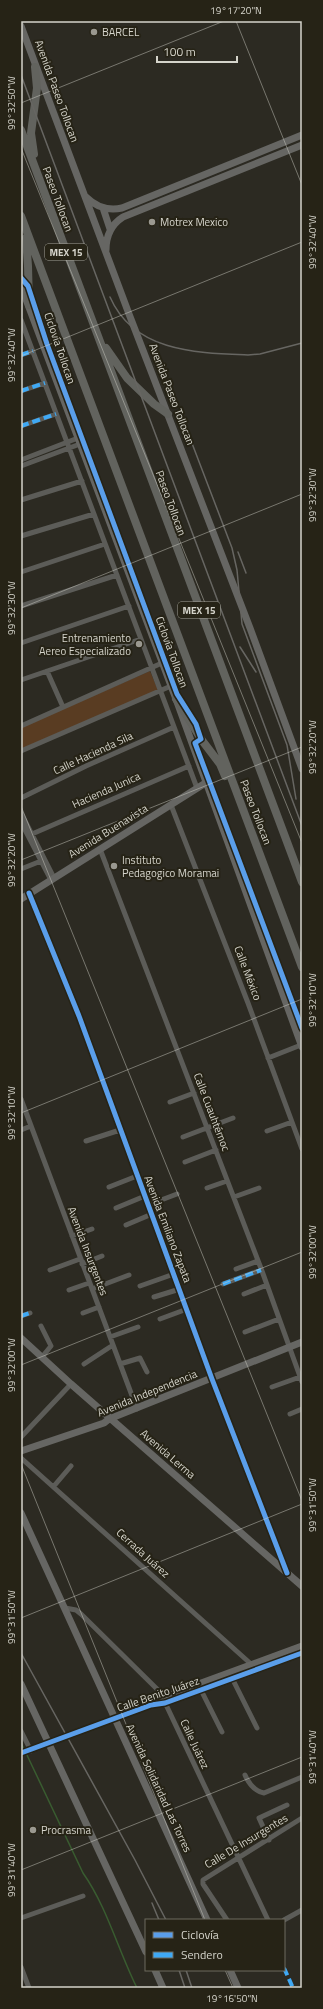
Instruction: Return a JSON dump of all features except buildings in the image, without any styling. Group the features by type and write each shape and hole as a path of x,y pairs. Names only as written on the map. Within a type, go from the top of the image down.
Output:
{"highway":[{"path":"34,167 35,159 31,133 37,88 35,67"},
{"name":"Paseo Tollocan","path":"21,130 302,882"},
{"path":"22,219 28,266 29,305"},
{"name":"Paseo Tollocan","path":"22,219 302,967"},
{"path":"98,337 127,378 149,400 168,414"},
{"path":"176,699 201,739 220,764 238,798"}],"main road":[{"name":"Avenida Paseo Tollocan","path":"21,26 35,67 302,769"},
{"path":"83,192 92,203 103,208 122,208 302,135"},
{"path":"110,229 117,221 124,217 302,145"},
{"path":"103,208 110,229 106,252"},
{"path":"21,286 207,782 302,1046"},
{"name":"Avenida Buenavista","path":"21,898 207,782"},
{"name":"Avenida Lerma","path":"22,1342 42,1357 69,1386 108,1420 302,1586"},
{"name":"Avenida Independencia","path":"21,1451 137,1409 302,1342"},
{"name":"Avenida Solidaridad Las Torres","path":"21,1513 207,1919"},
{"name":"Calle Benito Juárez","path":"26,1752 164,1700 251,1664 302,1646"},
{"name":"Calle Benito Juárez","path":"164,1700 201,1690 302,1653"},
{"path":"21,1684 145,1950"},
{"path":"156,1971 164,1988"},
{"path":"230,1971 238,1988"}],"street":[{"path":"286,142 288,151"},
{"path":"205,175 208,182"},
{"path":"165,190 168,198"},
{"path":"21,320 197,788"},
{"path":"21,355 33,351"},
{"path":"21,391 45,383"},
{"path":"21,426 56,414"},
{"path":"21,460 67,442 79,441"},
{"path":"21,466 69,448 79,441"},
{"path":"21,500 82,481"},
{"path":"21,536 94,514"},
{"path":"21,572 105,544"},
{"path":"21,606 117,575"},
{"path":"21,643 129,606"},
{"path":"21,680 141,639"},
{"path":"21,726 162,663"},
{"path":"47,671 63,707"},
{"path":"155,676 166,673"},
{"path":"21,751 171,686"},
{"name":"Calle Hacienda Sila","path":"21,798 86,766 174,727"},
{"name":"Hacienda Junica","path":"32,834 189,766"},
{"name":"Calle México","path":"171,805 248,1002 302,1149"},
{"path":"21,814 32,834 52,879"},
{"path":"21,822 23,831 52,879"},
{"name":"Calle Cuauhtémoc","path":"100,849 258,1260 301,1380"},
{"path":"21,869 41,861"},
{"name":"Avenida Emiliano Zapata","path":"29,894 63,974 212,1378 287,1573"},
{"path":"268,1058 302,1046"},
{"path":"170,1102 194,1093"},
{"name":"Avenida Insurgentes","path":"21,1099 137,1409"},
{"path":"183,1137 208,1129 233,1118"},
{"path":"267,1131 292,1122"},
{"path":"21,1130 31,1126"},
{"path":"86,1141 120,1130"},
{"path":"185,1162 216,1150"},
{"path":"108,1187 137,1176"},
{"path":"207,1188 227,1181"},
{"path":"234,1197 259,1188"},
{"path":"148,1205 177,1194"},
{"path":"116,1208 145,1196"},
{"path":"126,1225 152,1214"},
{"path":"72,1236 92,1229"},
{"path":"82,1264 102,1256"},
{"path":"50,1270 80,1258"},
{"path":"236,1269 258,1260"},
{"path":"223,1284 261,1270"},
{"path":"140,1286 174,1274"},
{"path":"92,1289 129,1275"},
{"path":"69,1290 89,1283"},
{"path":"244,1294 267,1285"},
{"path":"154,1297 180,1288"},
{"path":"83,1314 99,1307"},
{"path":"160,1319 187,1309"},
{"path":"21,1316 30,1313"},
{"path":"245,1332 279,1319"},
{"path":"41,1326 51,1346 42,1357"},
{"path":"110,1337 138,1327"},
{"path":"84,1364 113,1345"},
{"path":"120,1364 141,1358 147,1372"},
{"path":"272,1387 301,1380"},
{"path":"21,1437 69,1386"},
{"path":"290,1414 302,1409"},
{"name":"Cerrada Juárez","path":"21,1458 251,1664"},
{"path":"54,1486 71,1466"},
{"name":"Calle Juárez","path":"65,1608 76,1610 81,1614 158,1689 268,1919"},
{"path":"232,1678 257,1728"},
{"path":"201,1690 222,1732"},
{"path":"21,1731 26,1752"},
{"path":"245,1775 251,1786 258,1792 264,1793 302,1777"},
{"path":"269,1840 259,1818 287,1805"},
{"name":"Calle De Insurgentes","path":"226,1919 203,1884 205,1878 239,1859 302,1818"},
{"path":"21,1918 83,1896"},
{"path":"285,1919 302,1910"},
{"path":"21,1967 29,1988"}],"shaded area":[{"path":"150,671 158,690 21,749 21,727"}],"waterway":[{"path":"21,1742 24,1750"},
{"path":"26,1753 83,1873 106,1914 137,1988"}],"railway":[{"path":"21,75 302,826"},
{"path":"110,297 121,315 134,329 150,339 168,346 208,353 248,355 260,354 302,343"},
{"path":"185,425 232,548 237,570 242,624 287,745 296,799"},
{"path":"238,552 246,573"},
{"path":"240,647 256,672"},
{"path":"21,1653 135,1860 165,1919"},
{"path":"152,1903 159,1919"},
{"path":"179,1971 185,1988"},
{"path":"186,1971 192,1988"}],"marked path":[{"path":"21,355 33,351"},
{"path":"21,391 45,383"},
{"path":"21,426 56,414"},
{"path":"223,1284 261,1270"},
{"path":"21,1316 30,1313"},
{"path":"285,1970 293,1988"}],"cycle path":[{"name":"Ciclovía Tollocan","path":"21,278 28,286 47,344 177,694 196,724 201,739 195,743 302,1028"},
{"path":"29,893 79,1016 212,1379 287,1573"},
{"path":"21,1753 151,1705 165,1703 302,1653"}],"place":[{"name":"BARCEL","path":"94,32"},
{"name":"Motrex Mexico","path":"152,222"},
{"name":"Entrenamiento Aereo Especializado","path":"139,644"},
{"name":"Instituto Pedagogico Moramai","path":"114,866"},
{"name":"Procrasma","path":"33,1830"}]}
